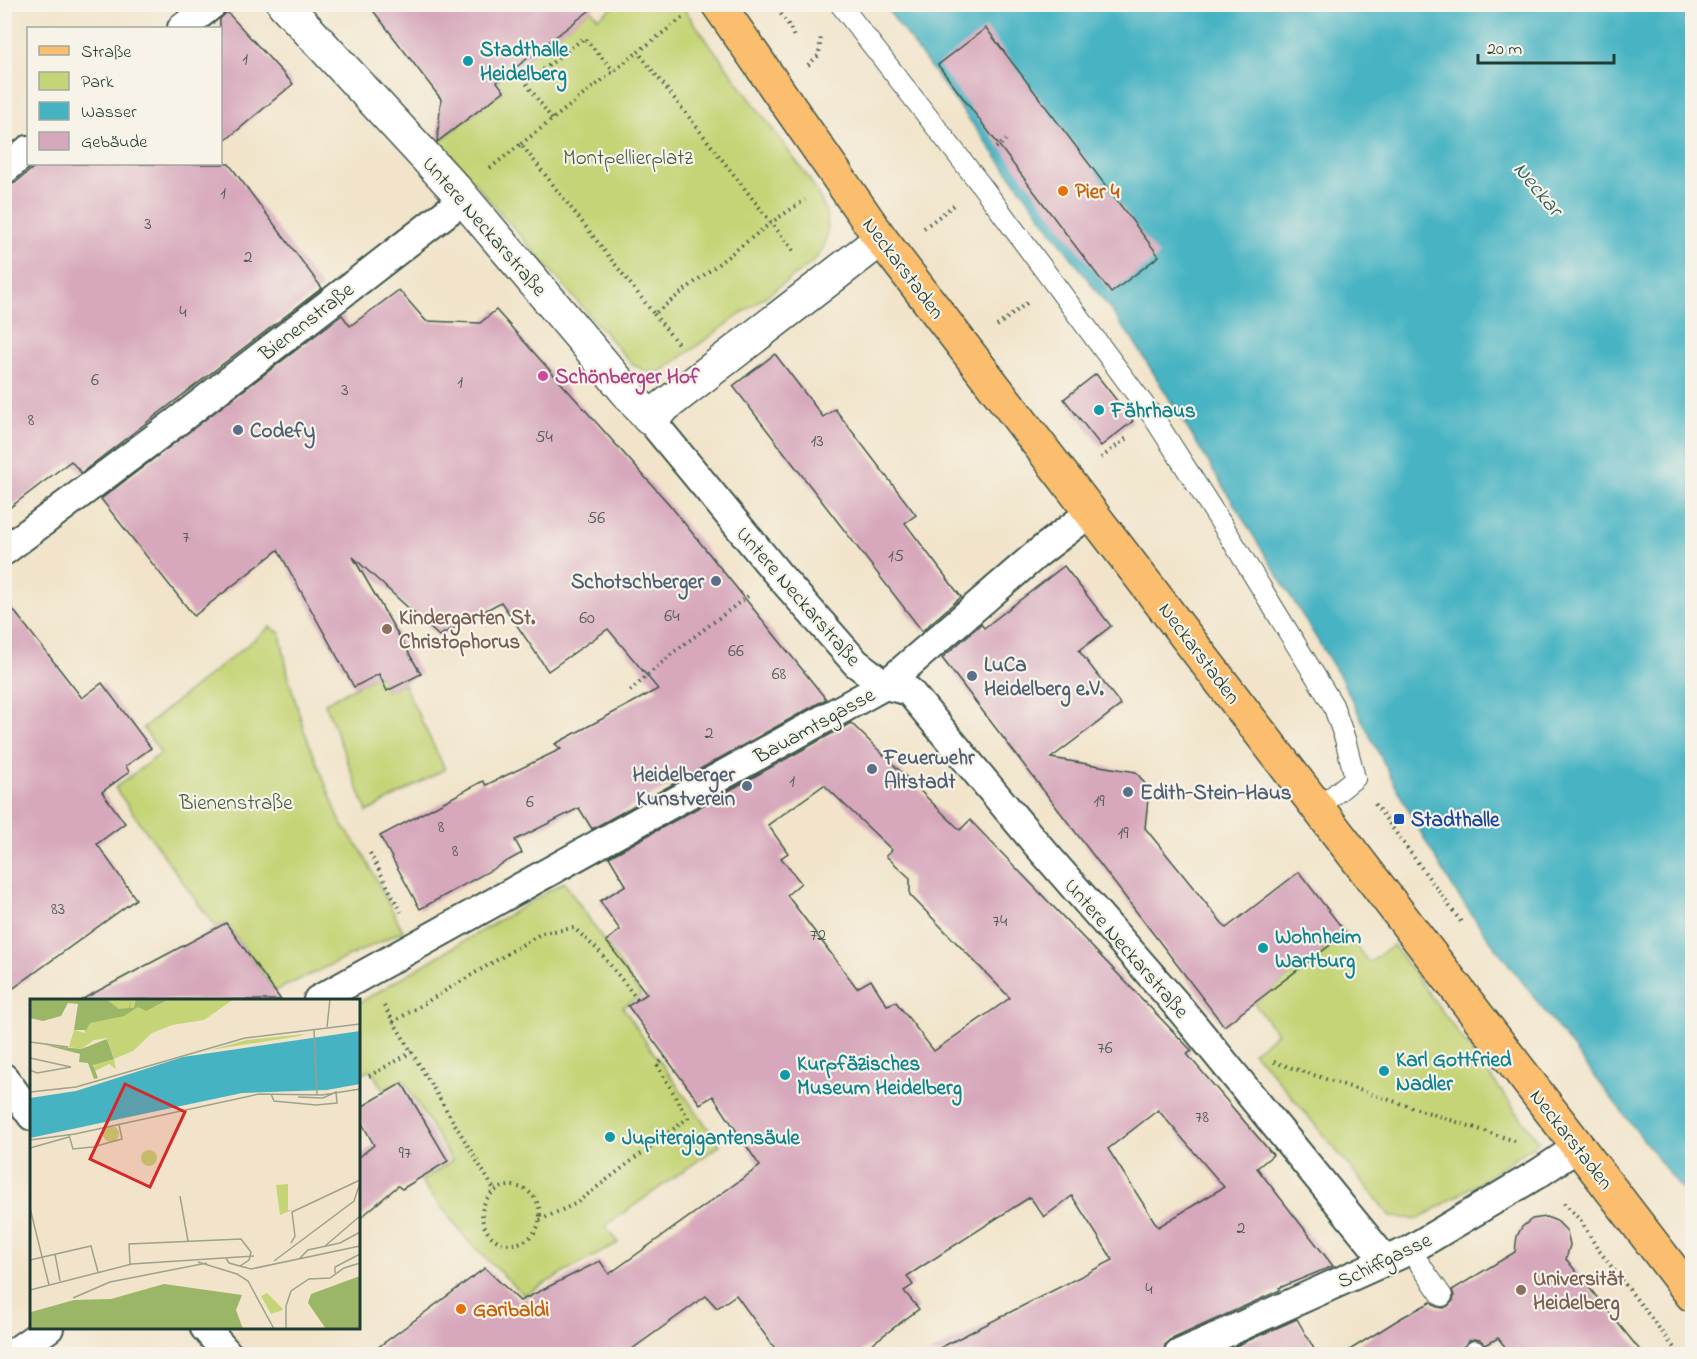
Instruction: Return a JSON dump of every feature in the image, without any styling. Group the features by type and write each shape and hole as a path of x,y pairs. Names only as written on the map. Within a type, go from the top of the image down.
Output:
{"main road":[{"name":"Neckarstaden","path":"704,8 837,177 881,239 1692,1295"}],"street":[{"path":"183,27 213,4"},
{"name":"Untere Neckarstraße","path":"284,4 461,196 777,573 856,663 885,686 909,692 1034,841 1177,1005 1234,1075 1398,1256"},
{"path":"4,170 27,151"},
{"name":"Bienenstraße","path":"4,551 175,423 461,196"},
{"path":"649,418 881,239"},
{"name":"Bauamtsgasse","path":"320,999 885,686 1038,553 1091,512"},
{"path":"4,1078 30,1113"},
{"name":"Schiffgasse","path":"1179,1354 1398,1256 1539,1173 1578,1147"},
{"path":"12,1354 48,1329"},
{"path":"206,1329 228,1354"}],"lane":[{"path":"840,4 988,194 1154,418 1333,705 1345,739 1354,778 1318,807"},
{"path":"1398,1256 1442,1296"}],"path":[{"path":"461,196 521,144 614,71 704,8"},
{"path":"813,61 819,55 822,26"},
{"path":"552,119 526,83 555,60 584,38 614,71"},
{"path":"544,46 555,60"},
{"path":"639,52 820,285"},
{"path":"521,144 654,315 772,222 837,177"},
{"path":"921,230 957,202"},
{"path":"997,327 1031,300"},
{"path":"1100,459 1133,434"},
{"path":"630,691 674,652 777,573"},
{"path":"370,853 388,887"},
{"path":"393,1022 542,933 574,928 599,951 638,1000"},
{"path":"385,1007 495,1191"},
{"path":"369,1076 412,1052"},
{"path":"540,1220 575,1204 688,1118 657,1065 666,1057"},
{"path":"1234,1075 1274,1062 1518,1142 1539,1173 1581,1221 1597,1248 1679,1354"},
{"path":"510,1186 526,1190 538,1203 540,1220 533,1235 524,1242 512,1245 501,1243 491,1237 484,1228 482,1216 486,1200 495,1191 510,1186"}],"green space":[{"name":"Montpellierplatz","path":"616,5 681,5 810,180 822,203 827,219 827,236 821,252 813,262 662,371 647,372 631,363 439,142 503,91 496,82 591,9 598,18"},
{"name":"Bienenstraße","path":"270,627 280,633 289,679 304,730 341,823 362,852 403,931 275,991 226,923 216,928 115,788 161,753 143,728"},
{"path":"379,674 387,691 403,683 445,769 367,812 325,703"},
{"path":"564,882 641,995 623,1007 720,1145 605,1226 618,1243 524,1295 468,1241 421,1181 452,1161 403,1079 383,1090 371,1070 360,1075 360,1002"},
{"path":"1346,933 1369,963 1393,945 1539,1142 1419,1219 1391,1217 1253,1052 1277,1033 1254,1003"}],"water":[{"name":"Neckar","path":"884,5 1692,5 1692,1203 1455,891 1398,791 1339,675 1135,343"}],"building":[{"name":"Stadthalle Heidelberg","path":"368,4 598,4 497,82 504,91 437,142 441,99"},
{"path":"227,12 293,84 222,143 222,27 220,27 220,19"},
{"path":"986,28 1159,256 1111,293 938,65"},
{"path":"229,164 322,288 81,473 71,461 4,512 4,186 15,183 37,165"},
{"path":"399,290 426,321 480,323 496,310 669,504 826,699 592,829 579,808 515,840 522,853 420,909 380,836 483,781 486,785 561,749 555,744 658,689 608,629 548,671 501,602 439,636 353,557 421,674 387,691 379,674 354,687 278,550 194,616 101,499 342,315 350,326"},
{"path":"775,354 823,417 835,409 916,515 905,523 961,597 922,631 733,386"},
{"name":"Fährhaus","path":"1096,374 1133,421 1101,446 1064,399"},
{"path":"1064,566 1111,626 1079,651 1121,705 1051,758 1136,772 1149,789 1145,828 1226,928 1299,872 1346,933 1224,1026 942,658 981,624 984,628"},
{"path":"4,598 82,698 102,683 151,748 126,766 129,772 102,792 125,823 97,844 136,899 4,995"},
{"path":"851,723 960,830 970,820 1192,1051 1187,1054 1273,1155 1257,1168 1333,1266 1279,1288 1280,1290 1172,1339 1165,1345 1163,1354 928,1354 1113,1260 1072,1196 1044,1217 1030,1197 907,1276 913,1285 904,1291 919,1309 858,1354 779,1354 736,1295 717,1308 706,1296 625,1354 369,1354 485,1268 520,1301 600,1261 609,1274 760,1166 713,1096 700,1104 628,1006 647,994 606,941 620,930 600,901 626,885 609,857","holes":["824,785 892,850 886,856 910,878 910,895 1010,998 934,1051 896,1002 887,1005 871,980 857,988 787,895 801,883 781,858 788,853 768,825","1158,1110 1224,1187 1158,1227 1108,1149"]},
{"path":"226,923 280,999 83,999"},
{"path":"402,1083 448,1161 402,1189 398,1186 360,1218 360,1156 374,1145 360,1120 360,1108"},
{"name":"Universität Heidelberg","path":"1546,1217 1557,1221 1567,1231 1570,1245 1566,1259 1643,1354 1511,1354 1498,1338 1486,1345 1480,1340 1469,1341 1464,1346 1464,1354 1343,1354 1431,1302 1437,1307 1448,1306 1453,1301 1452,1290 1515,1252 1517,1236 1522,1227 1532,1219"},
{"path":"1297,1319 1317,1354 1218,1354"}],"place":[{"name":"Stadthalle Heidelberg","path":"468,61"},
{"name":"Pier 4","path":"1063,191"},
{"name":"Schönberger Hof","path":"543,376"},
{"name":"Fährhaus","path":"1099,410"},
{"name":"Codefy","path":"238,430"},
{"name":"Schotschberger","path":"716,581"},
{"name":"Kindergarten St. Christophorus","path":"387,629"},
{"name":"LuCa Heidelberg e.V.","path":"972,676"},
{"name":"Feuerwehr Altstadt","path":"872,769"},
{"name":"Heidelberger Kunstverein","path":"747,786"},
{"name":"Edith-Stein-Haus","path":"1128,792"},
{"name":"Stadthalle","path":"1399,819"},
{"name":"Wohnheim Wartburg","path":"1263,948"},
{"name":"Karl Gottfried Nadler","path":"1384,1071"},
{"name":"Kurpfäzisches Museum Heidelberg","path":"785,1075"},
{"name":"Jupitergigantensäule","path":"610,1137"},
{"name":"Universität Heidelberg","path":"1521,1290"},
{"name":"Garibaldi","path":"461,1309"}]}
